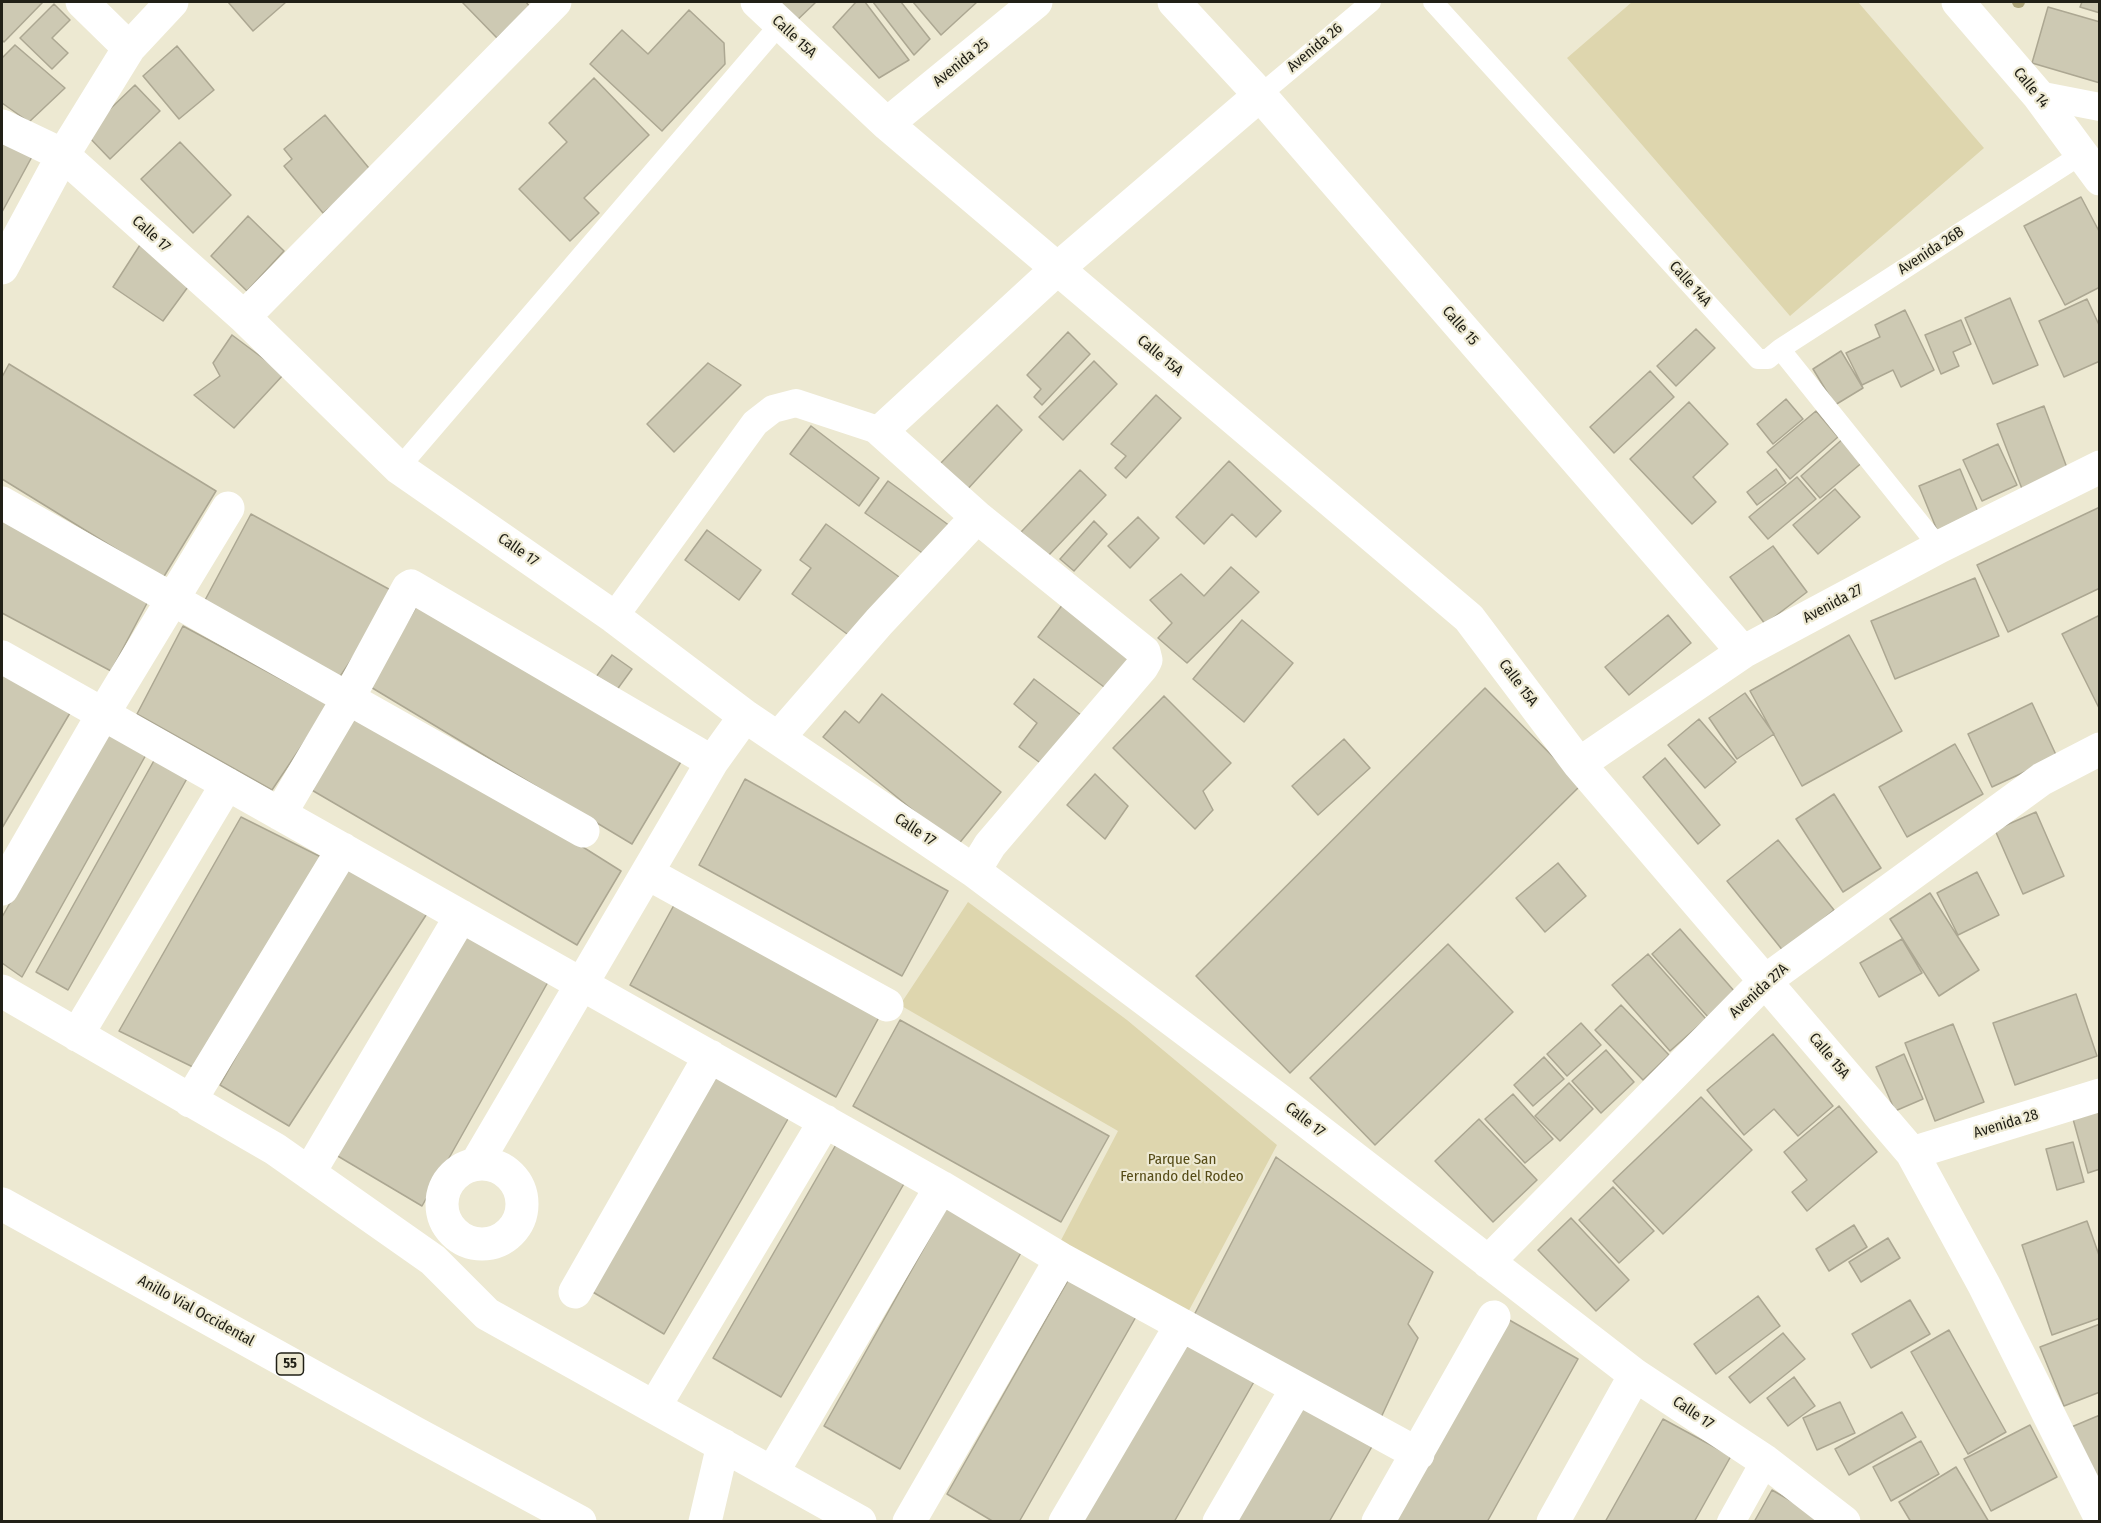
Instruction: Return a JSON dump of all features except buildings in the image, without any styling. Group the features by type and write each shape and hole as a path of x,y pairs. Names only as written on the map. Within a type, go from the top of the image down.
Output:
{"main road":[{"path":"82,2 129,48"},
{"path":"2,268 63,155 129,48 172,2"},
{"path":"244,317 555,2"},
{"name":"Avenida 25","path":"887,124 1036,2"},
{"name":"Calle 15","path":"1174,2 1260,95 1743,652"},
{"name":"Calle 14","path":"1958,2 2037,95 2091,166"},
{"name":"Calle 15A","path":"768,13 887,124 1469,618 1579,764 1912,1153 1984,1285 2100,1517"},
{"path":"974,871 990,845 1146,660 1144,652 977,517 881,431 1057,269 1260,95"},
{"name":"Calle 17","path":"2,126 63,155 244,317 399,468 614,616 746,716 974,871 1635,1375 1765,1461 1844,1521"},
{"name":"Avenida 27","path":"1579,764 1743,652 1939,548 2100,467"},
{"path":"2,503 583,831"},
{"path":"2,889 103,714 174,601 228,508"},
{"path":"779,737 879,622 977,517"},
{"path":"280,814 411,586 712,762"},
{"path":"2,657 825,1121 1061,1259 1418,1454"},
{"path":"476,1164 712,762 746,716"},
{"name":"Avenida 27A","path":"1488,1262 1765,981 2042,779 2100,749"},
{"path":"77,1035 227,784"},
{"path":"190,1101 343,849"},
{"path":"647,873 886,1005"},
{"path":"309,1173 462,916"},
{"path":"2,991 275,1149 433,1260 487,1314 860,1521"},
{"path":"574,1292 710,1056"},
{"name":"Avenida 28","path":"1912,1153 2100,1095"},
{"path":"655,1406 825,1121"},
{"path":"772,1473 941,1187"},
{"name":"Anillo Vial Occidental","path":"2,1203 415,1433 580,1521"},
{"path":"909,1521 1061,1259"},
{"path":"1378,1521 1494,1317"},
{"path":"1065,1521 1181,1325"},
{"path":"1553,1521 1635,1375"},
{"path":"1219,1521 1296,1388"},
{"path":"705,1521 723,1445"}],"street":[{"path":"2037,95 2100,107"},
{"path":"614,616 755,423 773,409 796,403 881,431"},
{"path":"1494,1317 1514,1282"},
{"path":"1731,1521 1765,1461"}],"lane":[{"name":"Avenida 26","path":"1260,95 1371,2"},
{"name":"Calle 14A","path":"1433,2 1758,359 1768,359 1780,349"},
{"path":"399,468 768,13"},
{"name":"Avenida 26B","path":"1780,349 2091,166"},
{"path":"1780,349 1939,548"}],"green space":[{"path":"1632,2 1858,2 1984,148 1790,316 1567,58"},
{"name":"Parque San Fernando del Rodeo","path":"968,902 1127,1020 1277,1145 1186,1316 1059,1244 1118,1131 900,1005"}]}
